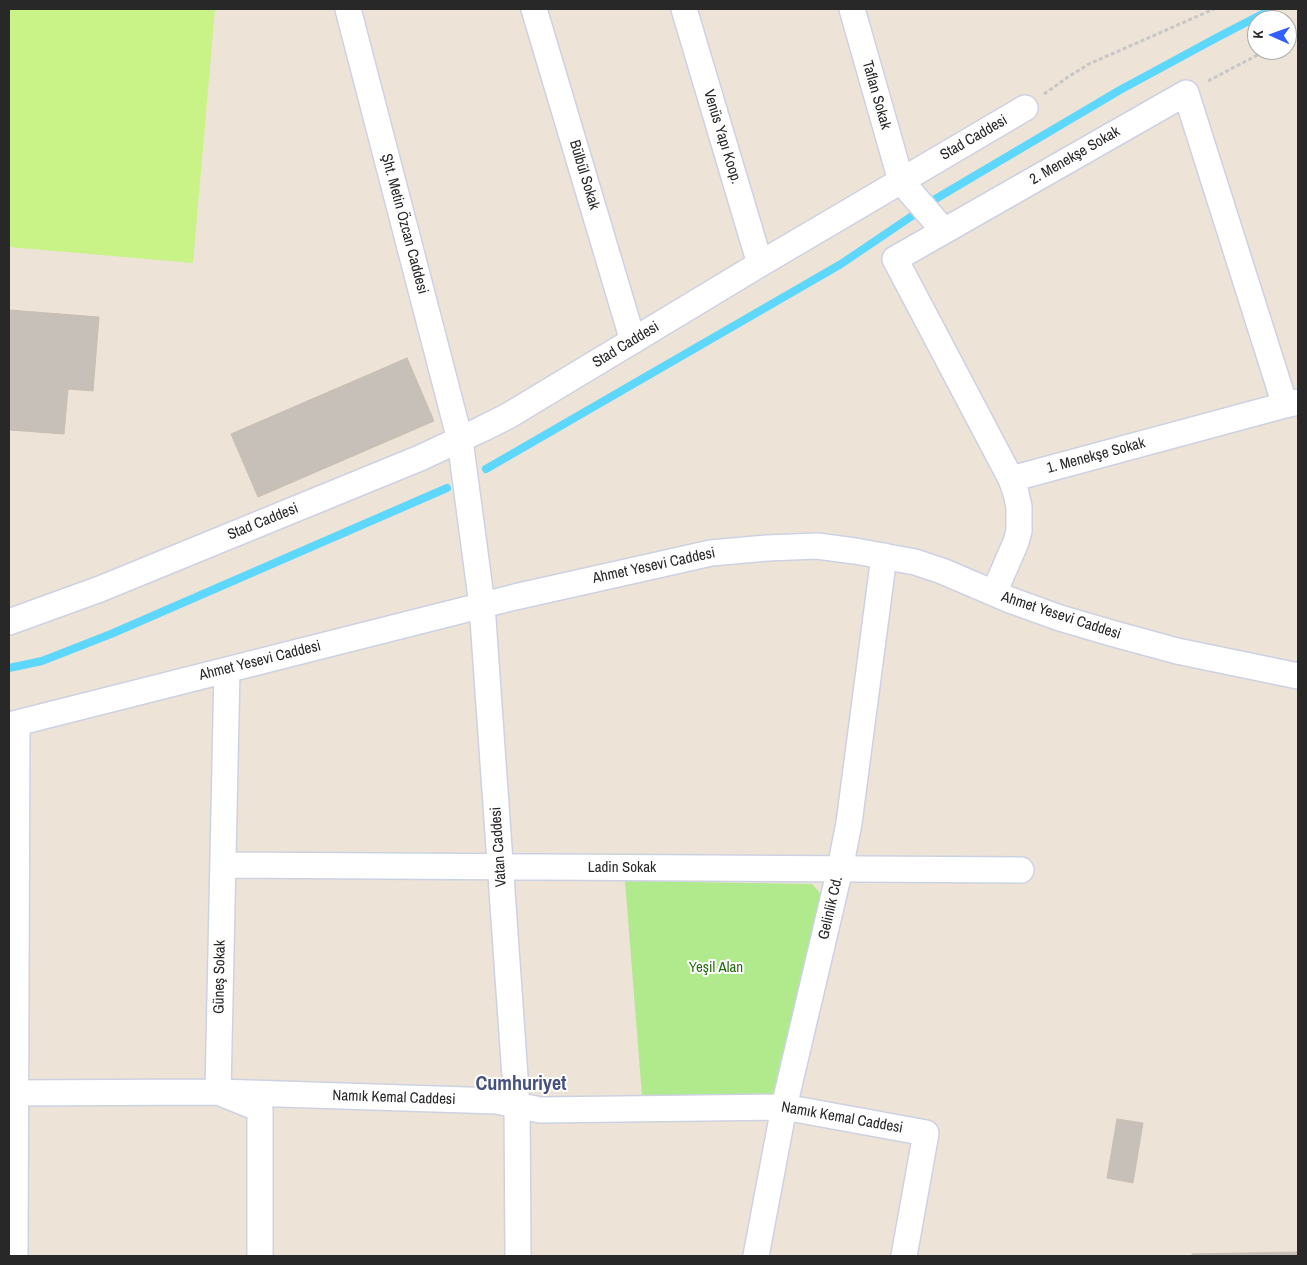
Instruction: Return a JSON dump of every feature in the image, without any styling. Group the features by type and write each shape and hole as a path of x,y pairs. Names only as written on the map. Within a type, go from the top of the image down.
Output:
{"street":[{"name":"Şht. Metin Özcan Caddesi","path":"348,9 460,440"},
{"name":"Bülbül Sokak","path":"534,9 633,340"},
{"name":"Venüs Yapı Koop.","path":"684,9 760,264"},
{"name":"Taflan Sokak","path":"852,9 901,181"},
{"path":"1186,93 1291,404"},
{"name":"2. Menekşe Sokak","path":"1011,479 895,259 1186,93"},
{"name":"Stad Caddesi","path":"9,622 100,589 420,458 508,416 760,264 1025,108"},
{"path":"901,181 944,231"},
{"name":"1. Menekşe Sokak","path":"1011,479 1291,404"},
{"name":"Vatan Caddesi","path":"460,440 482,605 517,1105 518,1256"},
{"path":"994,593 1019,532 1019,508 1011,479"},
{"name":"Ahmet Yesevi Caddesi","path":"13,724 482,605 662,563 711,553 817,546 915,562 1060,618 1177,651 1298,676"},
{"name":"Gelinlik Cd.","path":"756,1256 784,1106 840,869 849,823 884,556"},
{"name":"Güneş Sokak","path":"218,1092 227,670"},
{"path":"13,724 12,1093 15,1256"},
{"name":"Ladin Sokak","path":"223,865 1021,870"},
{"path":"218,1092 260,1109 260,1256"},
{"name":"Namık Kemal Caddesi","path":"12,1093 218,1092 497,1101 540,1110 784,1106 926,1133 904,1256"}],"path":[{"name":"Stad Caddesi","path":"1025,108 1089,64 1214,9"},
{"path":"1186,93 1248,60"}],"green space":[{"path":"9,9 215,9 193,263 9,247"},
{"name":"Yeşil Alan","path":"625,881 812,884 821,894 772,1097 642,1096"}],"building":[{"path":"9,310 99,317 93,391 68,389 64,434 9,430"},
{"path":"407,358 434,421 258,497 231,434"},
{"path":"1117,1119 1143,1123 1133,1183 1107,1178"},
{"path":"1298,1252 1298,1256 1192,1256 1192,1254"}],"waterway":[{"path":"932,201 1120,90 1272,9"},
{"path":"486,469 841,264 915,214"},
{"path":"9,668 42,661 111,634 447,488"}],"district":[{"name":"Cumhuriyet","path":"521,1085"}]}
